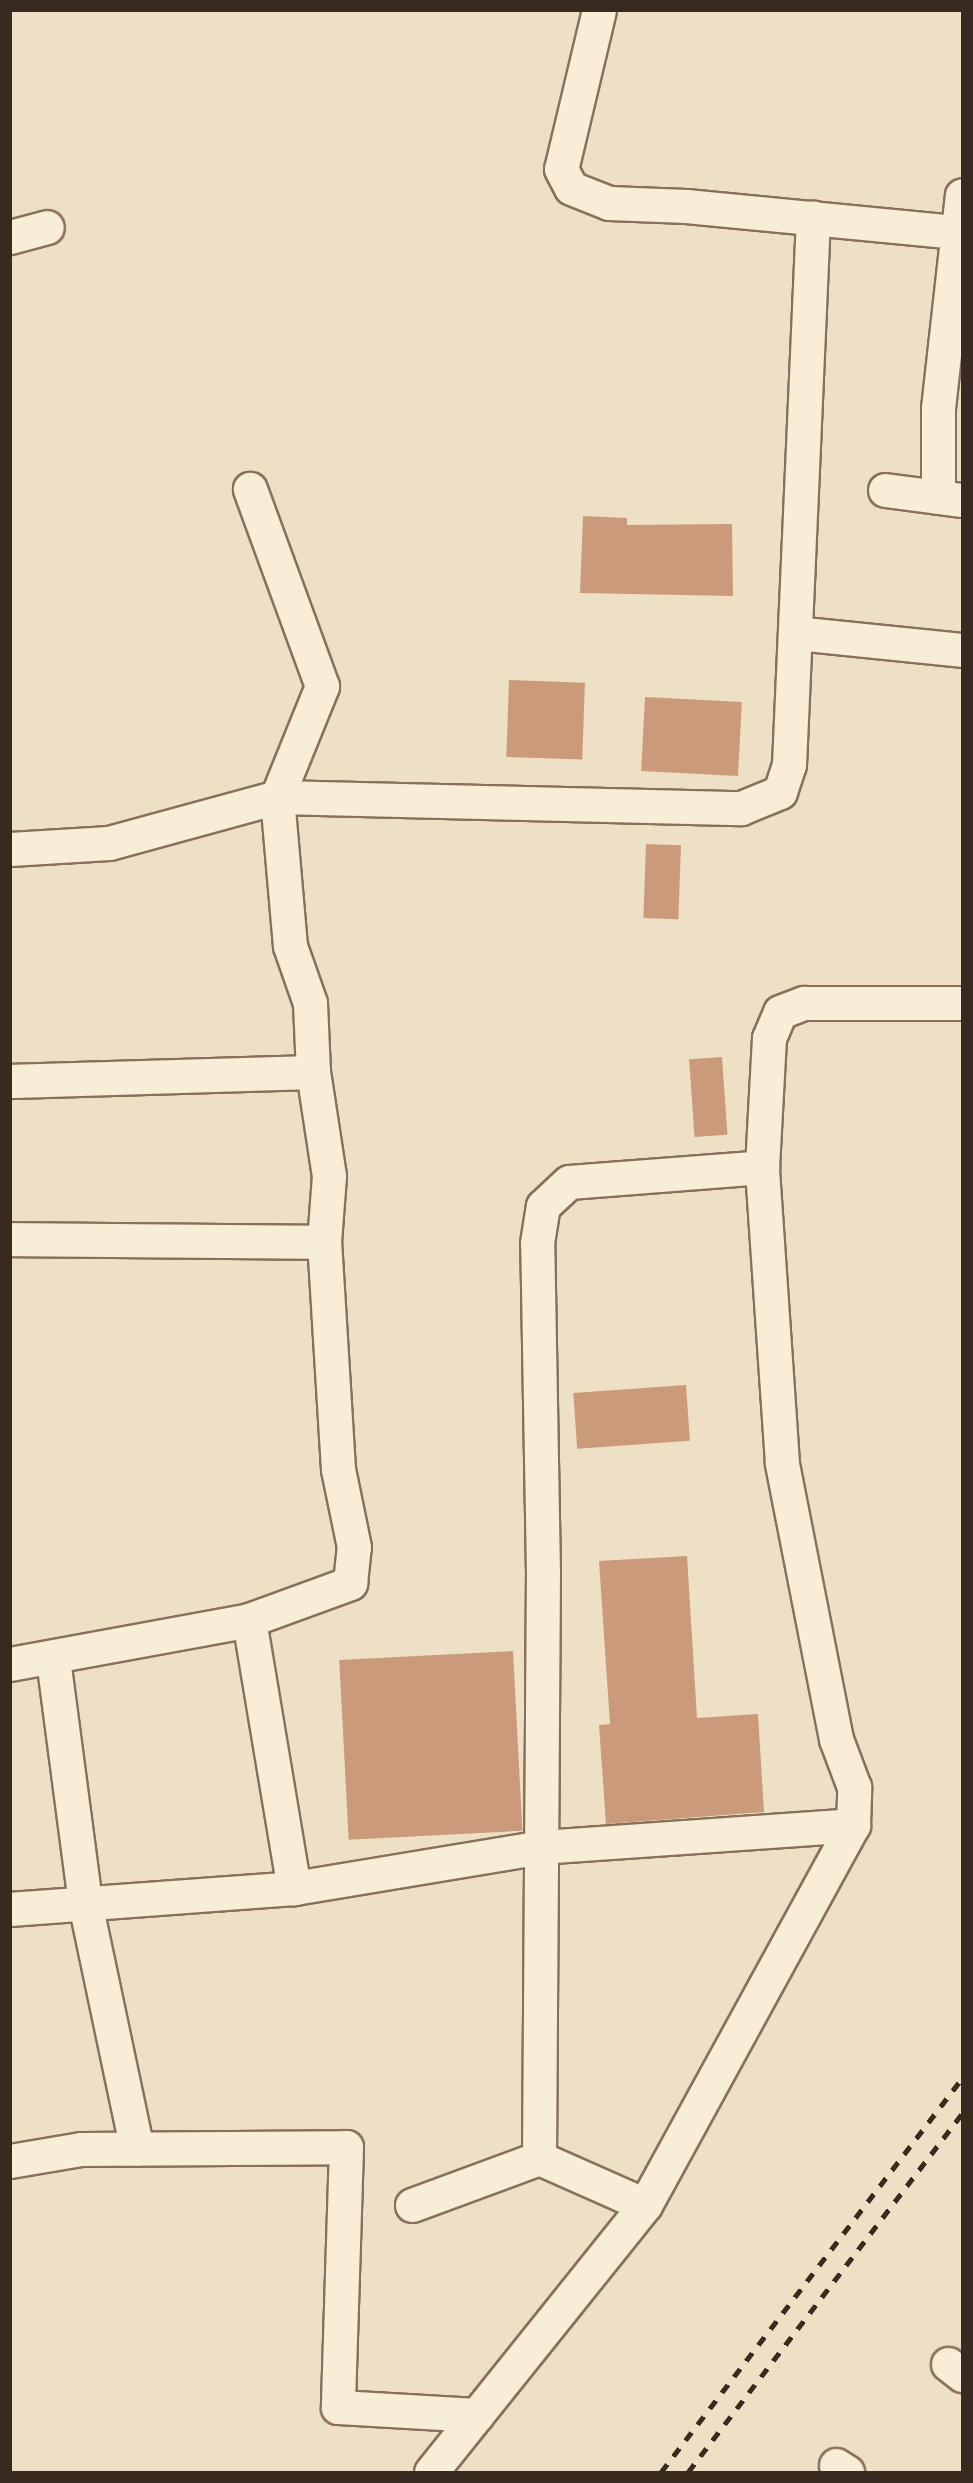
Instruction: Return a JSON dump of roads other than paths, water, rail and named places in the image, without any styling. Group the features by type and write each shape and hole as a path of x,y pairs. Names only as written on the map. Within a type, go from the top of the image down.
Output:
{"street":[{"path":"599,10 561,169 571,188 609,203 813,218 955,232"},
{"path":"885,490 950,498 938,408 955,232 963,195"},
{"path":"10,849 109,843 277,797 741,808 764,802 780,792 789,765 813,218"},
{"path":"10,237 46,227"},
{"path":"10,1664 53,1659 249,1620 350,1583 354,1547 338,1469 324,1242 329,1176 313,1072 310,1003 290,946 277,797 322,686 250,489"},
{"path":"796,633 963,650"},
{"path":"431,2472 645,2205 853,1825 854,1787 836,1739 782,1463 762,1167 769,1038 780,1012 804,1003 963,1003"},
{"path":"10,1081 313,1072"},
{"path":"539,2158 541,1847 537,1244 543,1206 569,1182 762,1167"},
{"path":"10,1239 324,1242"},
{"path":"249,1620 294,1888"},
{"path":"53,1659 85,1903 137,2149"},
{"path":"10,1909 294,1888 541,1847 853,1825"},
{"path":"10,2161 81,2149 346,2146 338,2408 477,2415"},
{"path":"412,2205 539,2158 645,2205"}],"railway":[{"path":"661,2472 962,2078"},
{"path":"688,2472 962,2114"}]}
